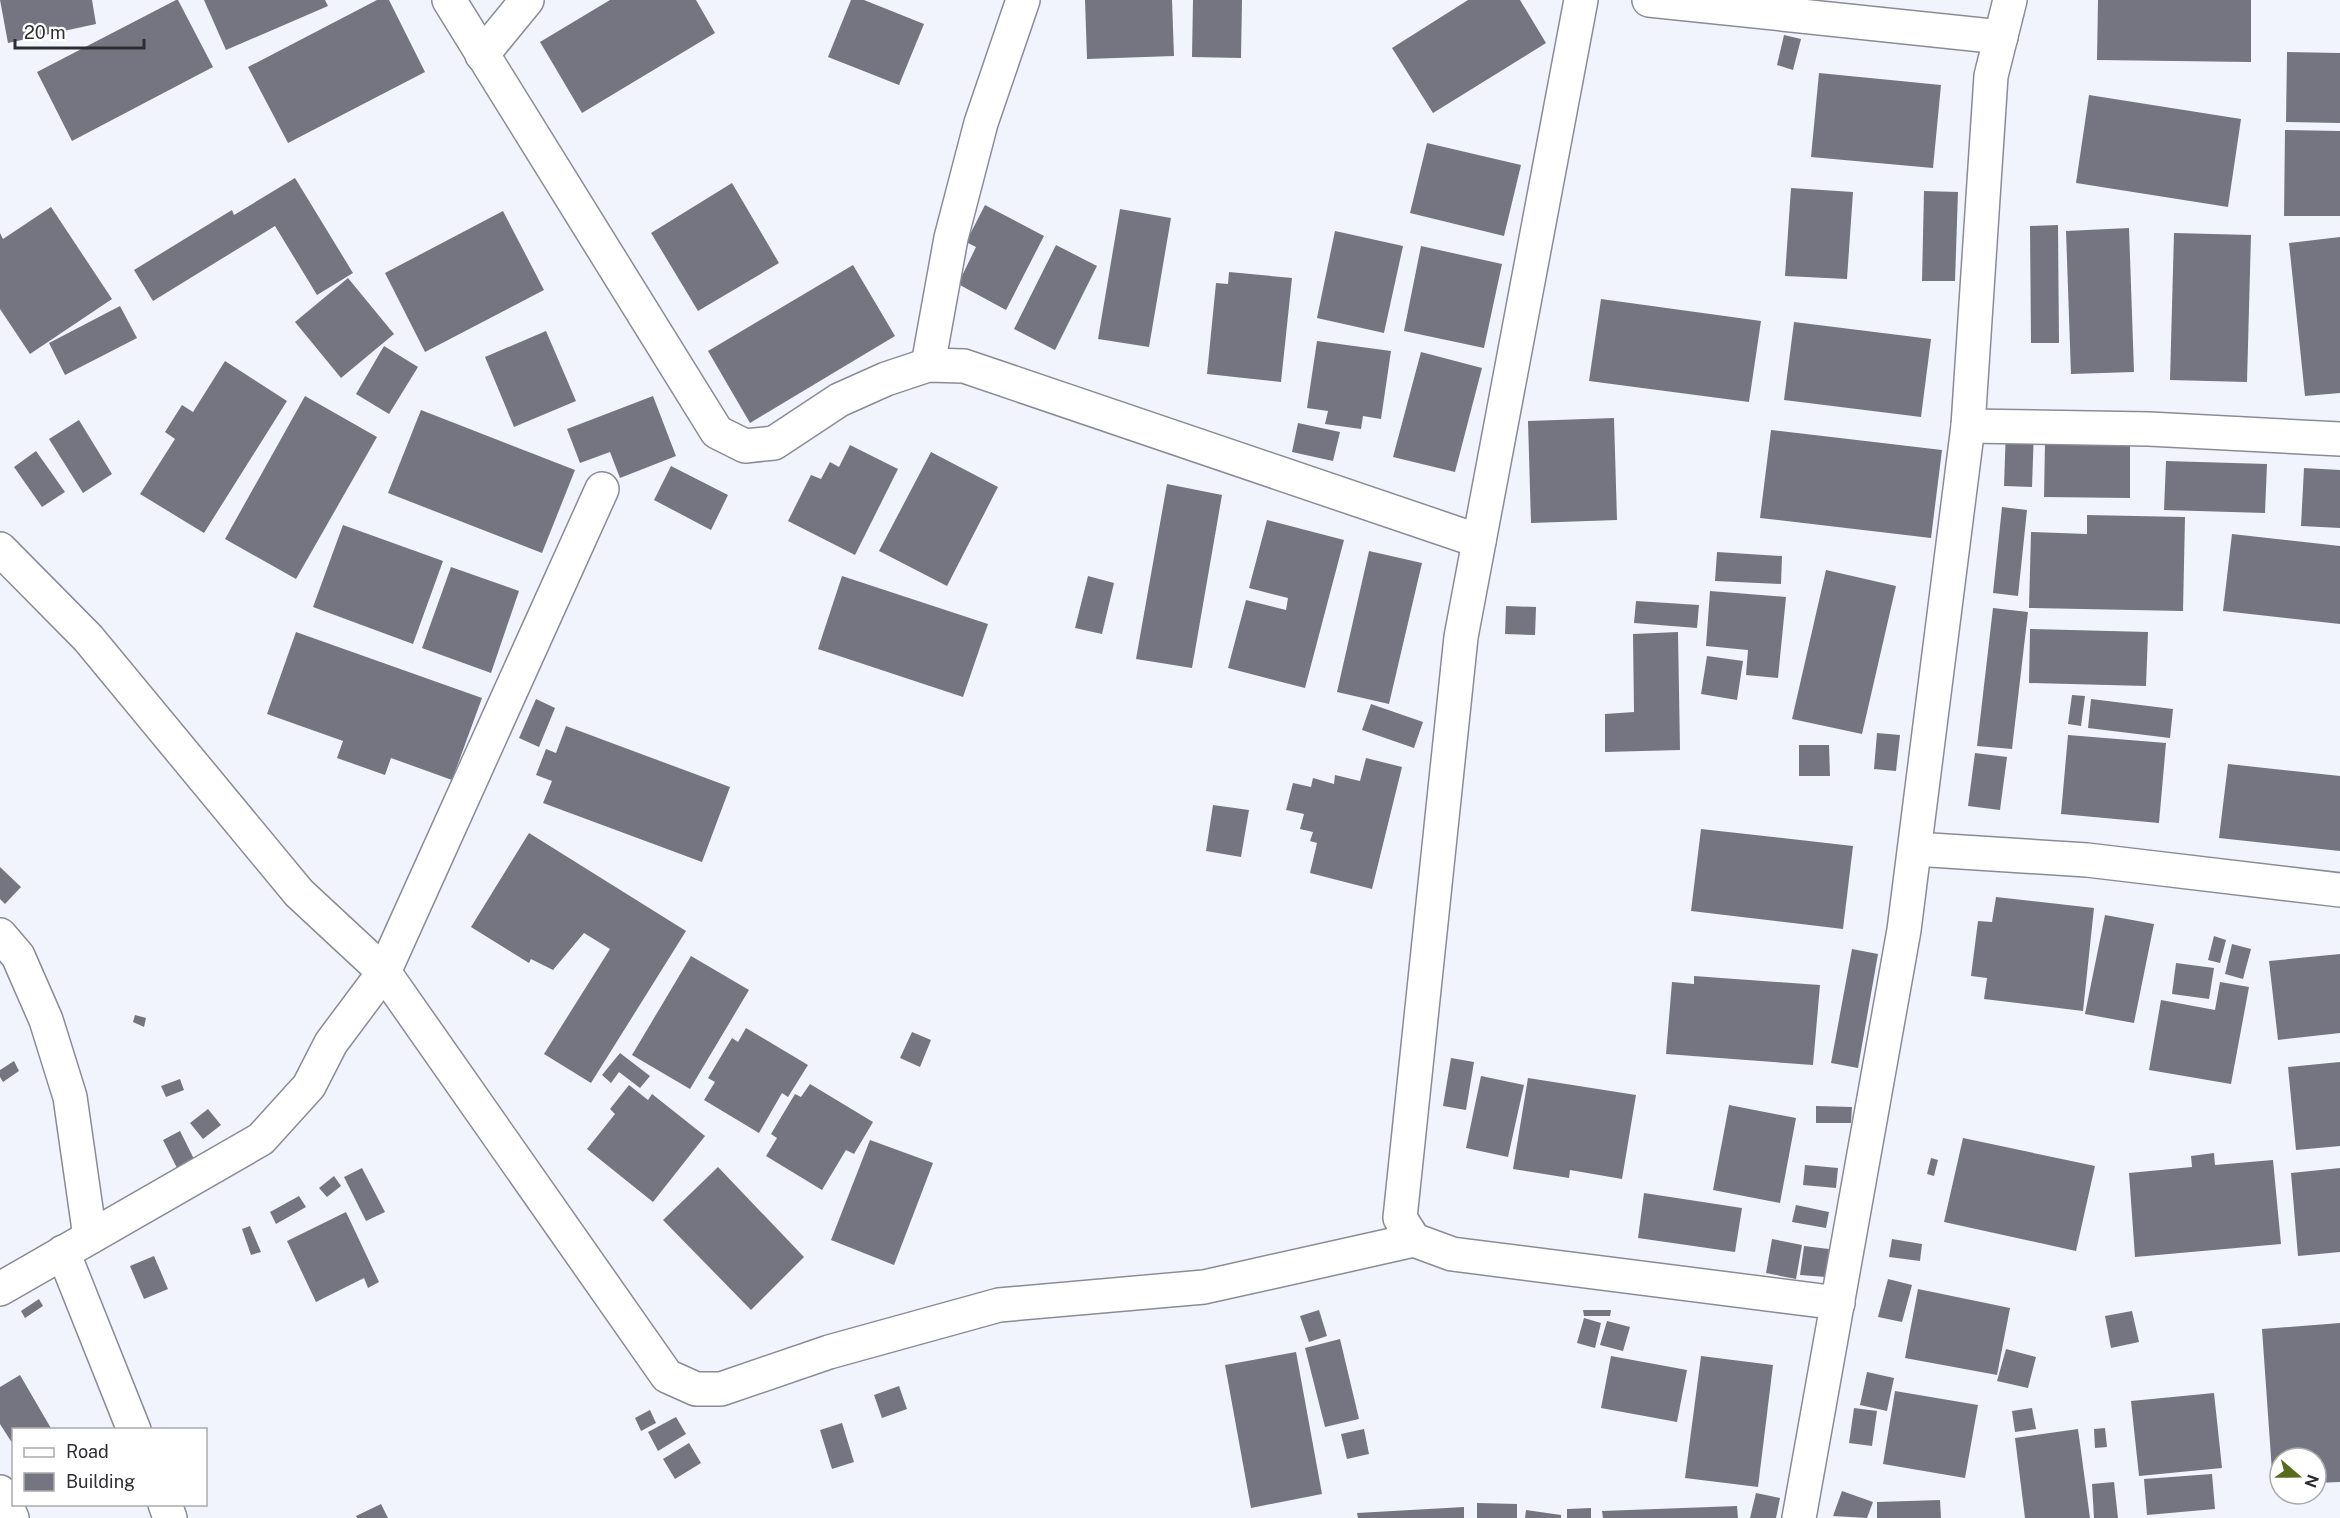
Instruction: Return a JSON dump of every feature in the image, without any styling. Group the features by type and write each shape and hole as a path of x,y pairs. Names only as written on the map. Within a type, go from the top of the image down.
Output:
{"street":[{"path":"448,0 717,432 745,446 774,443 839,400 886,379 928,365 964,366 1479,541"},
{"path":"482,55 527,0"},
{"path":"928,365 954,226 981,123 1023,0"},
{"path":"1414,1240 1400,1218 1461,637 1581,0"},
{"path":"1649,0 2001,38"},
{"path":"1799,1518 1904,930 1968,426 1991,76 2010,0"},
{"path":"1968,426 2149,429 2340,439"},
{"path":"0,1289 261,1139 309,1086 331,1043 384,972 602,489"},
{"path":"0,549 87,638 299,893 384,972 667,1376 696,1389 722,1389 829,1352 999,1305 1204,1287 1414,1240 1452,1254 1838,1303"},
{"path":"1915,849 2086,860 2340,890"},
{"path":"0,935 18,956 46,1020 70,1097 76,1245 134,1428"}],"building":[{"path":"0,0 92,0 96,24 8,43"},
{"path":"176,0 213,67 72,141 37,72"},
{"path":"204,0 325,0 328,6 226,50"},
{"path":"377,0 389,0 425,72 288,143 248,67"},
{"path":"610,0 696,0 715,33 582,113 540,42"},
{"path":"851,0 864,0 924,24 899,85 828,57"},
{"path":"1085,0 1172,0 1174,56 1087,59"},
{"path":"1193,0 1242,0 1241,58 1192,57"},
{"path":"1468,0 1520,0 1546,43 1433,113 1392,48"},
{"path":"2098,0 2251,0 2251,62 2097,60"},
{"path":"1784,35 1801,39 1793,70 1777,65"},
{"path":"2287,52 2340,53 2340,123 2286,122"},
{"path":"1819,73 1941,85 1933,168 1811,157"},
{"path":"2089,95 2241,119 2228,207 2076,183"},
{"path":"2285,130 2340,131 2340,216 2284,216"},
{"path":"1427,143 1521,165 1504,236 1410,213"},
{"path":"295,178 353,273 317,295 275,226 153,301 134,270 232,210 234,215"},
{"path":"732,183 779,263 698,311 651,233"},
{"path":"1791,188 1853,192 1847,279 1785,276"},
{"path":"1924,191 1958,192 1955,281 1922,281"},
{"path":"985,205 1044,236 1006,310 958,284 976,247 966,242"},
{"path":"51,207 112,299 30,354 0,309 0,233 3,239"},
{"path":"1120,209 1171,218 1149,347 1098,339"},
{"path":"503,211 544,290 425,352 385,273"},
{"path":"2058,225 2059,343 2031,343 2030,226"},
{"path":"2129,228 2134,372 2071,374 2066,231"},
{"path":"1335,231 1403,246 1384,333 1317,318"},
{"path":"2174,233 2251,235 2247,382 2170,380"},
{"path":"2340,237 2340,393 2305,396 2289,243"},
{"path":"1056,245 1097,266 1055,350 1014,329"},
{"path":"1421,246 1502,264 1484,348 1404,331"},
{"path":"853,265 895,336 750,423 708,351"},
{"path":"1229,272 1292,278 1281,382 1207,374 1216,283 1228,284"},
{"path":"348,278 394,334 341,378 295,322"},
{"path":"1601,299 1761,321 1749,402 1589,381"},
{"path":"120,306 137,338 65,375 49,343"},
{"path":"1794,322 1931,339 1921,417 1784,400"},
{"path":"546,331 576,401 514,427 485,357"},
{"path":"1317,341 1391,351 1381,419 1363,416 1361,429 1325,424 1328,411 1307,408"},
{"path":"384,346 418,367 389,414 356,394"},
{"path":"1421,352 1482,368 1455,472 1393,457"},
{"path":"225,361 287,401 204,533 140,494 175,439 165,432 182,405 193,412"},
{"path":"305,396 377,437 296,579 225,539"},
{"path":"653,396 676,456 620,478 610,452 580,463 567,429"},
{"path":"421,410 575,470 542,553 388,493"},
{"path":"1614,418 1617,520 1531,523 1528,421"},
{"path":"79,420 112,474 83,493 49,439"},
{"path":"1298,423 1340,432 1333,461 1292,452"},
{"path":"2006,428 2034,429 2032,487 2004,486"},
{"path":"1771,430 1942,450 1931,538 1760,518"},
{"path":"2045,443 2130,443 2130,498 2044,497"},
{"path":"850,445 898,469 855,555 788,521 811,475 821,479 830,462 839,467"},
{"path":"36,451 65,492 42,507 14,467"},
{"path":"931,452 998,487 947,586 879,551"},
{"path":"2166,461 2267,464 2265,513 2164,510"},
{"path":"671,466 728,495 711,530 654,500"},
{"path":"2304,468 2340,470 2340,528 2301,526"},
{"path":"1167,484 1222,495 1192,668 1136,659"},
{"path":"2002,507 2027,510 2018,596 1993,593"},
{"path":"2087,515 2185,517 2183,611 2029,608 2031,532 2087,534"},
{"path":"1267,520 1344,540 1305,688 1228,668 1246,600 1286,610 1288,598 1249,588"},
{"path":"343,525 443,561 413,644 313,607"},
{"path":"2232,534 2340,546 2340,624 2223,611"},
{"path":"1369,551 1422,563 1389,704 1337,692"},
{"path":"1717,552 1782,556 1781,584 1715,581"},
{"path":"451,567 519,591 491,673 422,648"},
{"path":"1826,570 1896,586 1862,734 1792,719"},
{"path":"842,576 988,624 963,697 818,649"},
{"path":"1088,576 1114,583 1102,634 1075,628"},
{"path":"1710,591 1786,597 1778,678 1746,675 1748,650 1706,646"},
{"path":"1636,601 1699,605 1697,628 1634,623"},
{"path":"1506,606 1536,607 1535,635 1505,634"},
{"path":"1993,608 2028,612 2012,749 1977,746"},
{"path":"2030,629 2148,632 2146,686 2029,683"},
{"path":"296,632 482,698 452,780 391,758 385,775 337,758 343,741 267,714"},
{"path":"1678,632 1680,750 1605,752 1605,714 1634,712 1633,634"},
{"path":"1707,656 1743,661 1737,700 1701,694"},
{"path":"2072,695 2085,696 2081,726 2068,724"},
{"path":"536,699 555,708 539,747 519,738"},
{"path":"2091,699 2173,709 2170,738 2088,728"},
{"path":"1371,704 1423,722 1414,748 1362,730"},
{"path":"566,726 730,787 702,862 543,803 552,781 536,775 546,749 556,753"},
{"path":"1877,733 1900,735 1896,771 1874,769"},
{"path":"2068,735 2166,743 2159,823 2061,814"},
{"path":"1799,745 1829,745 1830,776 1799,776"},
{"path":"1975,753 2007,757 2000,810 1968,806"},
{"path":"1366,758 1402,767 1372,889 1310,873 1317,843 1310,841 1313,832 1300,829 1304,814 1286,810 1293,783 1311,787 1313,778 1334,784 1335,775 1360,781"},
{"path":"2228,764 2340,776 2340,851 2219,838"},
{"path":"1213,805 1249,810 1241,857 1206,851"},
{"path":"1701,829 1853,846 1843,929 1691,911"},
{"path":"529,833 686,931 591,1083 544,1054 610,949 584,933 553,970 531,959 529,963 471,927"},
{"path":"0,867 21,887 5,904 0,899"},
{"path":"1996,897 2094,908 2083,1011 1984,999 1987,978 1971,976 1978,921 1992,922"},
{"path":"2105,915 2154,924 2134,1023 2085,1014"},
{"path":"2214,936 2226,940 2220,963 2208,960"},
{"path":"2232,944 2251,949 2243,979 2225,974"},
{"path":"1852,949 1878,954 1858,1068 1831,1063"},
{"path":"2340,954 2340,1033 2278,1040 2269,961"},
{"path":"691,956 749,990 690,1089 632,1055"},
{"path":"2176,963 2214,968 2209,999 2172,994"},
{"path":"1694,976 1820,985 1813,1065 1666,1054 1672,982 1694,984"},
{"path":"2220,982 2249,987 2231,1084 2149,1070 2161,1000 2215,1010"},
{"path":"135,1015 146,1018 144,1027 133,1022"},
{"path":"746,1028 808,1065 788,1097 782,1093 759,1133 704,1100 715,1082 708,1078 732,1038 738,1042"},
{"path":"912,1032 931,1040 920,1067 900,1058"},
{"path":"620,1053 650,1076 640,1088 619,1072 611,1083 602,1075"},
{"path":"1451,1058 1474,1062 1466,1110 1443,1106"},
{"path":"14,1061 19,1071 3,1082 0,1070"},
{"path":"2340,1062 2340,1146 2296,1150 2288,1067"},
{"path":"1481,1076 1524,1085 1508,1157 1466,1148"},
{"path":"1528,1078 1636,1095 1622,1179 1570,1170 1569,1178 1513,1169"},
{"path":"180,1079 184,1090 166,1097 161,1086"},
{"path":"810,1084 873,1122 854,1154 846,1150 822,1190 766,1156 777,1138 771,1134 795,1094 801,1097"},
{"path":"629,1085 648,1100 652,1094 705,1136 653,1202 587,1149 615,1114 610,1109"},
{"path":"1729,1105 1796,1118 1780,1203 1713,1190"},
{"path":"1816,1106 1852,1107 1851,1123 1816,1123"},
{"path":"208,1109 221,1125 203,1139 190,1123"},
{"path":"180,1131 195,1161 178,1170 163,1140"},
{"path":"1963,1138 2095,1166 2076,1251 1944,1222"},
{"path":"870,1140 933,1163 894,1265 831,1240"},
{"path":"2214,1153 2215,1165 2273,1160 2281,1244 2135,1257 2129,1173 2192,1167 2191,1156"},
{"path":"1931,1158 1938,1160 1934,1176 1927,1174"},
{"path":"1805,1165 1838,1168 1836,1188 1803,1185"},
{"path":"718,1167 804,1257 751,1310 663,1220"},
{"path":"362,1168 385,1212 366,1221 344,1177"},
{"path":"2340,1168 2340,1252 2298,1256 2291,1173"},
{"path":"334,1176 341,1186 327,1197 319,1188"},
{"path":"1644,1193 1742,1208 1735,1252 1638,1238"},
{"path":"299,1196 306,1207 276,1224 270,1212"},
{"path":"1796,1205 1829,1212 1826,1228 1792,1222"},
{"path":"346,1212 379,1282 368,1288 364,1278 316,1302 287,1241"},
{"path":"250,1226 261,1252 251,1255 242,1229"},
{"path":"1772,1239 1802,1245 1796,1279 1766,1273"},
{"path":"1892,1239 1922,1244 1920,1261 1889,1257"},
{"path":"1804,1246 1829,1249 1826,1277 1800,1275"},
{"path":"154,1256 168,1289 144,1299 130,1266"},
{"path":"1888,1279 1912,1285 1902,1322 1878,1317"},
{"path":"1918,1289 2010,1308 1997,1375 1905,1358"},
{"path":"39,1299 43,1306 25,1318 21,1311"},
{"path":"1319,1310 1327,1336 1309,1342 1300,1316"},
{"path":"1583,1310 1611,1310 1610,1316 1584,1316"},
{"path":"2132,1311 2139,1342 2111,1348 2105,1316"},
{"path":"1584,1318 1601,1323 1595,1348 1577,1343"},
{"path":"1607,1321 1630,1327 1623,1351 1600,1345"},
{"path":"2340,1323 2340,1482 2328,1482 2328,1446 2270,1446 2262,1329"},
{"path":"1340,1339 1359,1419 1325,1427 1305,1348"},
{"path":"2006,1349 2036,1357 2028,1388 1997,1381"},
{"path":"1296,1352 1322,1494 1251,1508 1225,1365"},
{"path":"1611,1356 1687,1370 1677,1422 1601,1408"},
{"path":"1701,1356 1773,1365 1758,1487 1685,1478"},
{"path":"1867,1372 1894,1378 1887,1411 1860,1405"},
{"path":"20,1375 51,1428 12,1428 12,1443 0,1424 0,1387"},
{"path":"899,1386 907,1409 882,1418 874,1395"},
{"path":"1895,1391 1978,1405 1965,1478 1883,1464"},
{"path":"2214,1393 2222,1468 2139,1476 2131,1401"},
{"path":"1854,1408 1877,1411 1872,1446 1849,1443"},
{"path":"2032,1408 2036,1429 2015,1432 2012,1411"},
{"path":"650,1410 656,1423 641,1431 635,1418"},
{"path":"676,1417 686,1434 658,1451 648,1432"},
{"path":"842,1423 854,1462 832,1469 820,1430"},
{"path":"2105,1428 2107,1447 2095,1448 2094,1429"},
{"path":"1364,1429 1369,1454 1347,1459 1341,1434"},
{"path":"2078,1429 2090,1518 2025,1518 2015,1438"},
{"path":"689,1443 701,1463 675,1479 663,1459"},
{"path":"2212,1474 2215,1509 2147,1515 2144,1479"},
{"path":"2114,1482 2118,1518 2094,1518 2092,1484"},
{"path":"1842,1491 1873,1502 1867,1518 1833,1516"},
{"path":"1756,1493 1780,1498 1776,1518 1750,1518"},
{"path":"1940,1500 1941,1518 1877,1518 1877,1502"},
{"path":"1477,1503 1517,1504 1517,1518 1477,1518"},
{"path":"381,1504 388,1518 357,1518 356,1516"},
{"path":"1737,1506 1738,1518 1603,1518 1602,1511"},
{"path":"1464,1507 1464,1518 1358,1518 1357,1513"},
{"path":"1591,1508 1591,1518 1567,1518 1567,1509"},
{"path":"1526,1510 1561,1515 1561,1518 1525,1518"}]}
